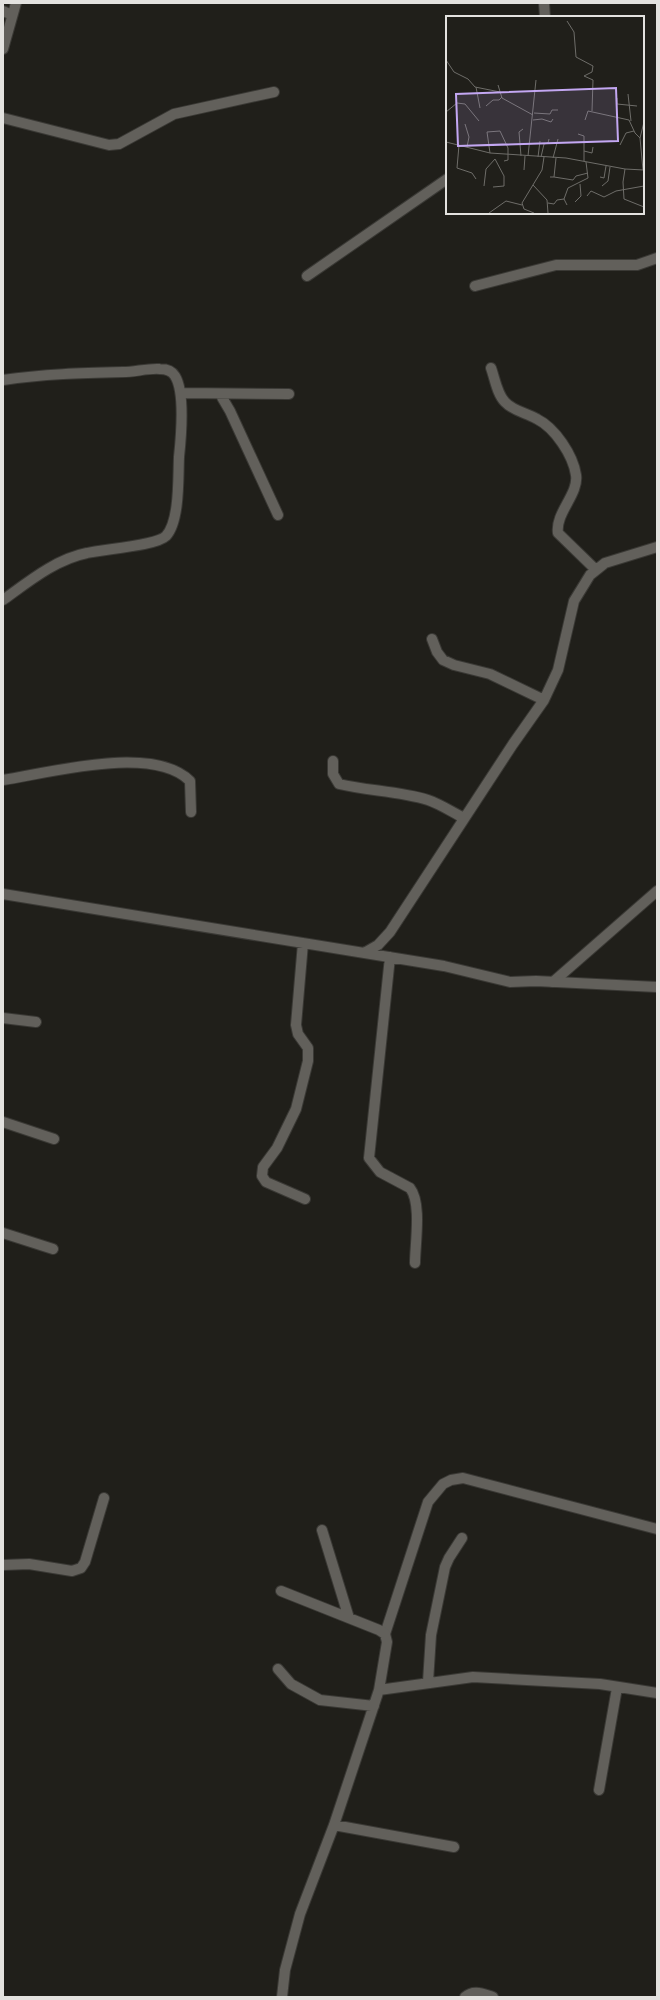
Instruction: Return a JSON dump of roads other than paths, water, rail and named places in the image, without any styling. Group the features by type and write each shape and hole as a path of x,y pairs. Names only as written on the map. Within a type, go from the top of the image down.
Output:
{"street":[{"path":"3,49 8,13 16,3"},
{"path":"544,3 545,16"},
{"path":"3,118 109,145 119,144 174,114 274,92"},
{"path":"307,276 446,180"},
{"path":"475,286 556,265 637,265 657,258"},
{"path":"492,368 497,387 504,401 511,407 548,425 555,431 567,452 576,474 576,482 559,520 558,532 596,569"},
{"path":"3,380 52,374 135,372 160,369 170,370 175,377 181,394 182,430 175,514 172,527 165,537 152,542 85,553 64,561 3,600"},
{"path":"181,394 289,394"},
{"path":"220,394 230,411 278,515"},
{"path":"364,952 378,945 390,932 513,744 544,700 558,670 574,601 581,588 596,569 605,563 657,547"},
{"path":"432,639 437,652 443,660 454,665 490,674 544,700"},
{"path":"333,761 333,774 339,784 386,793 408,795 429,800 464,818"},
{"path":"3,780 40,772 104,763 148,764 172,771 190,781 191,812"},
{"path":"553,982 657,891"},
{"path":"3,894 364,952 444,966 510,982 553,982 657,987"},
{"path":"303,943 296,1025 298,1034 308,1048 308,1062 296,1109 277,1148 264,1167 262,1176 266,1182 305,1199"},
{"path":"390,957 368,1158 380,1172 410,1188 413,1192 416,1206 415,1263"},
{"path":"3,1018 36,1022"},
{"path":"3,1122 54,1139"},
{"path":"3,1233 53,1249"},
{"path":"384,1634 428,1502 443,1484 451,1480 463,1478 657,1529"},
{"path":"3,1565 29,1564 72,1571 81,1568 85,1562 104,1498"},
{"path":"322,1530 349,1618"},
{"path":"428,1682 431,1635 445,1567 462,1538"},
{"path":"281,1590 380,1630 384,1634 387,1642 379,1690 374,1706 334,1825 300,1914 285,1970 282,1997"},
{"path":"278,1669 292,1684 320,1700 374,1706"},
{"path":"379,1690 428,1682 473,1677 600,1684 617,1688 657,1693"},
{"path":"599,1790 617,1688"},
{"path":"334,1825 454,1848"},
{"path":"465,1997 475,1992 493,1997"}]}
